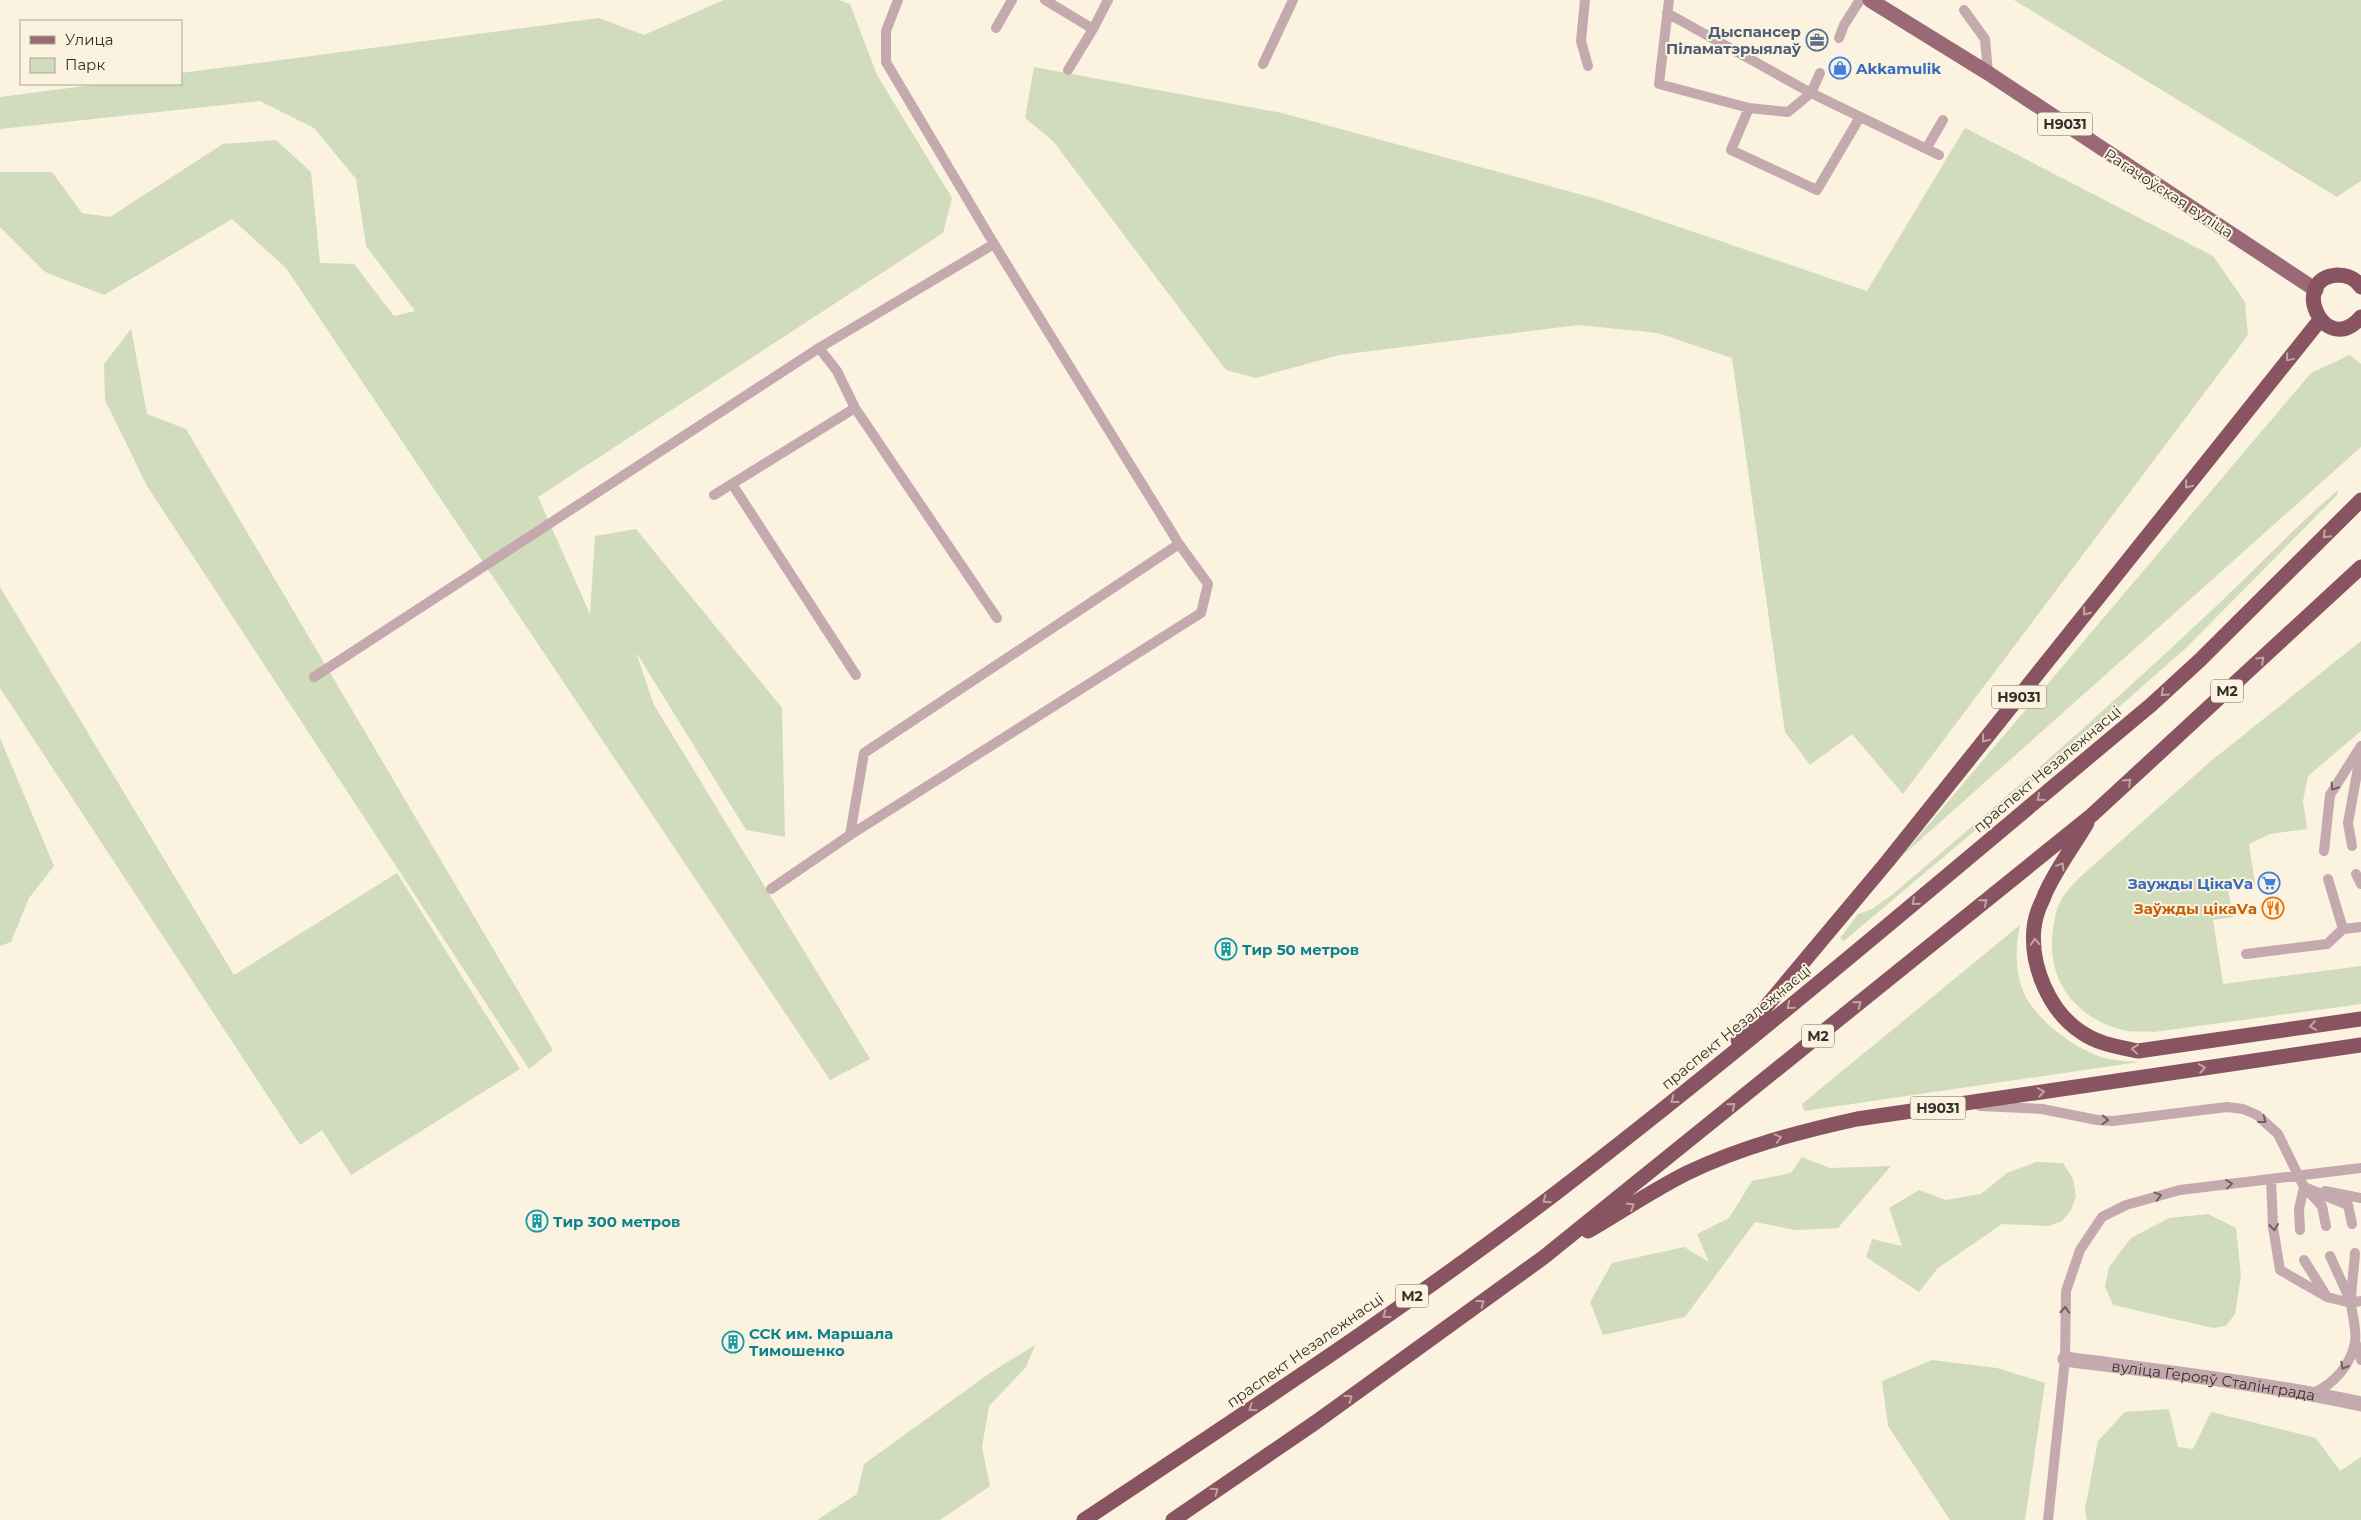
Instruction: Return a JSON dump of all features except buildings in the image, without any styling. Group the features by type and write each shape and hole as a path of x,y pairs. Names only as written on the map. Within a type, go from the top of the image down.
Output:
{"highway":[{"path":"2359,322 2342,328 2327,325 2320,320 2313,306 2316,290 2321,283 2336,275 2344,275 2360,284"},
{"name":"Н9031","path":"1713,1070 1882,869 2320,320"},
{"name":"праспект Незалежнасці","path":"1084,1520 1314,1367 1553,1195 1713,1070 2151,705 2200,660 2361,500"},
{"name":"М2","path":"1173,1520 1316,1422 1544,1258 2092,815 2361,568"},
{"path":"2092,815 2043,897 2034,928 2036,954 2049,998 2064,1017 2080,1032 2104,1044 2138,1051 2361,1020"},
{"name":"Н9031","path":"1544,1258 1686,1174 1764,1142 1856,1120 2361,1045"}],"main road":[{"name":"Рагачоўская вуліца","path":"1870,0 1988,73 2316,290"}],"street":[{"name":"вуліца Герояў Сталінграда","path":"2065,1359 2223,1379 2361,1404"}],"lane":[{"path":"771,889 850,836 1201,613 1208,584 1179,544 994,244 886,62 886,31 898,0"},
{"path":"996,28 1012,0"},
{"path":"1045,0 1093,29"},
{"path":"1068,70 1108,0"},
{"path":"1263,64 1293,0"},
{"path":"1585,0 1581,41 1588,66"},
{"path":"1669,0 1659,84 1749,108 1788,112 1811,93 1820,73"},
{"path":"1839,38 1844,25 1860,0"},
{"path":"1964,10 1985,39 1988,73"},
{"path":"1667,13 1811,93 1939,155"},
{"path":"1749,108 1731,150 1817,190 1860,117"},
{"path":"1926,148 1943,120"},
{"path":"314,677 818,348 994,244"},
{"path":"818,348 837,372 855,408 997,618"},
{"path":"714,496 855,408"},
{"path":"732,484 856,675"},
{"path":"850,836 864,753 1179,544"},
{"path":"2352,846 2348,823 2361,748"},
{"path":"2324,851 2330,795 2361,748"},
{"path":"2328,878 2343,929"},
{"path":"2246,954 2327,944 2343,929 2361,927"},
{"path":"1952,1106 2018,1107 2113,1121 2227,1108 2243,1109 2263,1119 2278,1134 2300,1175 2304,1187 2322,1206 2326,1226"},
{"path":"2048,1520 2065,1359 2066,1291 2080,1250 2102,1217 2126,1205 2180,1190 2361,1168"},
{"path":"2271,1179 2273,1227 2280,1270 2327,1297 2356,1302"},
{"path":"2304,1187 2361,1198"},
{"path":"2304,1187 2348,1206 2352,1224"},
{"path":"2300,1230 2299,1209 2304,1187"},
{"path":"2312,1394 2326,1388 2337,1378 2346,1366 2355,1341 2355,1253"},
{"path":"2330,1256 2356,1302"},
{"path":"2304,1260 2327,1297"},
{"path":"2356,1302 2361,1296"},
{"path":"2355,1341 2361,1360"}],"green space":[{"path":"724,0 839,0 850,4 877,75 952,198 943,233 538,497 590,614 595,536 636,529 782,708 785,837 746,830 636,652 654,705 870,1059 830,1080 286,268 232,219 104,295 45,272 0,227 0,172 52,172 82,213 110,217 223,144 276,140 311,172 320,263 354,264 394,316 415,311 366,246 356,179 314,128 260,101 0,129 0,97 92,85 182,85 182,73 599,18 644,35"},
{"path":"2014,0 2361,0 2361,181 2337,197"},
{"path":"1034,67 1282,113 1597,199 1867,291 1965,128 2213,256 2245,302 2248,335 1903,794 1852,734 1810,765 1785,732 1732,358 1658,333 1578,325 1339,355 1256,378 1226,370 1053,141 1025,118"},
{"path":"131,329 147,414 186,429 553,1050 529,1069 147,486 105,400 104,364"},
{"path":"2350,355 2361,364 2361,447 1901,857 2311,373"},
{"path":"2338,490 2337,495 2187,647 2061,758 1844,941 1840,938 1858,914 1872,909 1893,894 2084,728 2159,660 2301,523"},
{"path":"0,587 234,975 397,873 520,1069 351,1175 322,1130 300,1145 0,688"},
{"path":"2361,641 2361,731 2308,776 2303,801 2307,829 2270,834 2249,844 2255,884 2228,889 2233,917 2213,920 2223,984 2361,966 2361,1004 2154,1032 2127,1031 2096,1019 2083,1010 2063,986 2056,972 2053,956 2052,939 2055,918 2062,898 2079,878 2211,761"},
{"path":"0,738 54,866 29,898 11,942 0,946"},
{"path":"2020,925 2017,942 2017,968 2024,993 2038,1014 2060,1034 2084,1050 2108,1059 2139,1062 1804,1111 1802,1104"},
{"path":"1802,1157 1830,1168 1891,1166 1838,1228 1796,1230 1755,1222 1685,1317 1603,1335 1590,1302 1612,1263 1684,1247 1709,1262 1697,1234 1729,1218 1752,1181 1791,1173"},
{"path":"2036,1162 2063,1163 2073,1179 2076,1196 2071,1210 2062,1221 2049,1226 2002,1224 1938,1268 1919,1292 1866,1257 1872,1239 1902,1246 1889,1208 1919,1190 1946,1200 1981,1194 2007,1173"},
{"path":"2208,1214 2236,1228 2241,1276 2235,1314 2226,1326 2213,1328 2113,1305 2105,1286 2109,1267 2131,1238 2169,1218"},
{"path":"1035,1345 1026,1367 989,1406 982,1447 990,1486 940,1520 817,1520 857,1494 864,1464 990,1373"},
{"path":"1932,1360 1997,1368 2045,1383 2025,1520 1950,1520 1888,1426 1882,1381"},
{"path":"2169,1409 2178,1447 2193,1449 2211,1412 2316,1438 2340,1471 2361,1457 2361,1520 2087,1520 2085,1509 2098,1441 2125,1412"}],"place":[{"name":"Дыспансер Піламатэрыялаў","path":"1817,40"},
{"name":"Akkamulik","path":"1840,68"},
{"name":"Заужды ЦікаVа","path":"2269,883"},
{"name":"Заўжды цікаVа","path":"2273,908"},
{"name":"Тир 50 метров","path":"1226,949"},
{"name":"Тир 300 метров","path":"537,1221"},
{"name":"ССК им. Маршала Тимошенко","path":"733,1342"}]}
